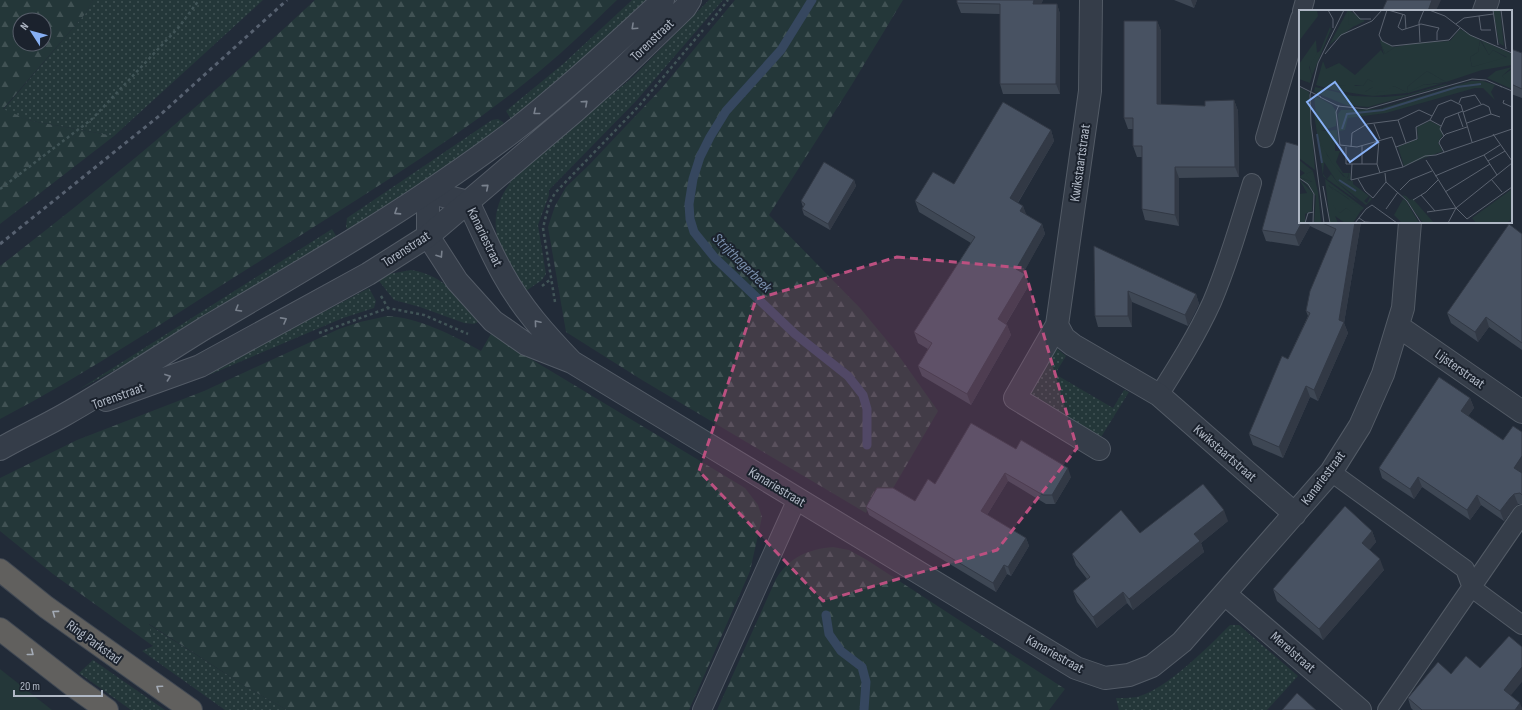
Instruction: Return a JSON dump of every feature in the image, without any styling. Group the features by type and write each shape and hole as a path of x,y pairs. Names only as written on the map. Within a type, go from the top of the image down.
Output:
{"highway":[{"name":"Ring Parkstad","path":"0,570 46,607 191,710"},
{"path":"0,629 107,710"}],"street":[{"name":"Torenstraat","path":"0,448 66,415 156,358 348,244 428,192 511,133 611,49 662,0"},
{"name":"Torenstraat","path":"66,415 200,366 368,274 428,236 622,69 685,8 690,0"},
{"name":"Kwikstaartstraat","path":"1091,0 1090,90 1057,325 1015,398 1099,449"},
{"path":"1484,10 1488,0"},
{"name":"Kanariestraat","path":"428,192 468,202 503,273 520,301 549,338 572,362"},
{"path":"428,192 428,236"},
{"name":"Kanariestraat","path":"428,236 457,281 493,321 526,344 572,362 1076,668 1105,678 1129,675 1152,666 1182,642 1226,594 1331,472 1360,426 1383,374 1403,308 1410,223"},
{"name":"Kwikstaartstraat","path":"1057,325 1064,338 1073,345 1159,396 1295,514"},
{"name":"Lijsterstraat","path":"1398,326 1522,412"},
{"name":"Merelstraat","path":"1226,594 1360,710"}],"lane":[{"path":"1302,10 1305,0"},
{"path":"1265,138 1299,21"},
{"path":"1159,396 1192,341 1212,302 1237,236 1252,184"},
{"path":"1331,472 1465,569 1472,588 1522,625"},
{"path":"702,710 797,499"},
{"path":"1387,710 1522,514"}],"path":[{"path":"0,189 92,119 179,27 199,0"},
{"path":"551,280 543,228 555,193 638,107 728,0"},
{"path":"388,308 424,315 468,334 476,333 493,321"}],"highlighted area":[{"path":"897,257 1024,268 1077,448 997,550 823,601 699,471 756,299"}],"green space":[{"path":"0,0 93,0 85,14 3,109 32,121 114,136 0,224"},
{"path":"93,0 263,0 114,136 32,121 3,110 85,14"},
{"path":"315,0 617,0 572,43 537,73 461,131 361,197 132,343 0,419 0,266 160,137"},
{"path":"632,0 648,0 609,38 512,121 506,111 563,64"},
{"path":"709,0 723,0 636,101 549,190 549,195 538,225 546,274 542,280 523,293 507,262 497,234 496,220 498,206 505,190 517,174 633,77"},
{"path":"735,0 903,0 851,86 769,215 860,308 894,349 938,411 892,490 874,495 866,513 642,380 566,332 548,227 555,206 566,187 589,165 661,89"},
{"path":"498,119 503,122 505,126 349,232 346,227 347,218 492,120"},
{"path":"332,229 338,239 141,356 78,390"},
{"path":"411,270 424,273 442,282 480,321 474,324 464,323 420,307 394,300 379,281 389,274"},
{"path":"369,288 376,301 374,308 343,318 209,375 208,373"},
{"path":"387,316 399,317 436,328 481,351 492,332 511,347 745,488 758,505 762,517 750,571 689,710 287,710 245,686 149,624 153,646 53,574 0,531 0,478 77,440 204,391 339,329 360,322"},
{"path":"1055,347 1066,356 1055,374 1113,408 1124,390 1129,392 1098,442 1027,398"},
{"path":"833,547 849,550 867,560 1065,689 1049,710 717,710 781,571 793,560 808,552"},
{"path":"148,624 245,686 287,710 225,710 142,651 153,646"},
{"path":"1230,625 1239,625 1298,676 1267,710 1119,710 1116,698 1137,697 1149,693 1174,677"},
{"path":"93,660 165,710 131,710 79,673"},
{"path":"0,669 52,710 0,710"}],"building":[{"path":"957,0 1034,0 1033,4 1057,4 1056,84 1000,84 1000,4 957,3"},
{"path":"1387,0 1432,0 1428,10 1382,10"},
{"path":"1124,21 1157,21 1157,104 1205,106 1205,101 1234,100 1235,167 1175,167 1175,215 1142,209 1142,146 1133,146 1133,118 1124,118"},
{"path":"1512,49 1522,53 1522,89 1512,84"},
{"path":"1003,102 1051,130 1010,198 1023,206 1020,211 1042,224 1016,269 1025,274 998,319 1007,325 967,394 918,366 932,343 914,332 975,237 915,201 933,172 954,184"},
{"path":"1286,142 1299,146 1299,223 1301,223 1295,235 1262,230"},
{"path":"824,162 854,180 828,224 802,209 805,204 801,201"},
{"path":"1322,223 1355,223 1339,320 1344,322 1314,390 1306,386 1279,447 1249,434 1282,356 1288,359 1310,313 1306,311 1310,291 1336,229"},
{"path":"1509,224 1522,234 1522,343 1486,317 1475,332 1447,313"},
{"path":"1094,246 1196,294 1185,315 1128,291 1128,316 1095,316"},
{"path":"1439,377 1470,398 1461,411 1503,440 1513,426 1522,432 1522,456 1514,468 1522,473 1522,495 1520,493 1514,494 1500,511 1477,495 1467,510 1418,477 1410,489 1379,468"},
{"path":"971,423 1016,449 1021,440 1068,468 1052,495 1043,495 1005,473 981,511 1026,538 1008,567 1004,565 993,583 866,507 877,488 893,488 915,501 928,479 935,484"},
{"path":"1203,484 1224,510 1194,534 1200,541 1129,599 1123,592 1093,617 1073,591 1090,577 1072,554 1121,510 1140,533"},
{"path":"1345,506 1372,531 1362,543 1380,559 1319,629 1273,589"},
{"path":"1509,636 1522,647 1522,667 1504,690 1520,703 1515,710 1422,710 1408,698 1438,662 1451,674 1466,656 1480,668"},
{"path":"1297,693 1316,710 1282,710"}],"waterway":[{"name":"Strijthagerbeek","path":"812,0 781,50 726,111 710,137 700,157 693,179 689,204 690,219 694,232 715,258 795,334 848,376 863,395 867,409 867,445"},
{"name":"Strijthagerbeek","path":"826,615 829,634 841,651 862,667 866,682 864,710"}],"railway":[{"path":"0,244 159,116 287,0"}]}
